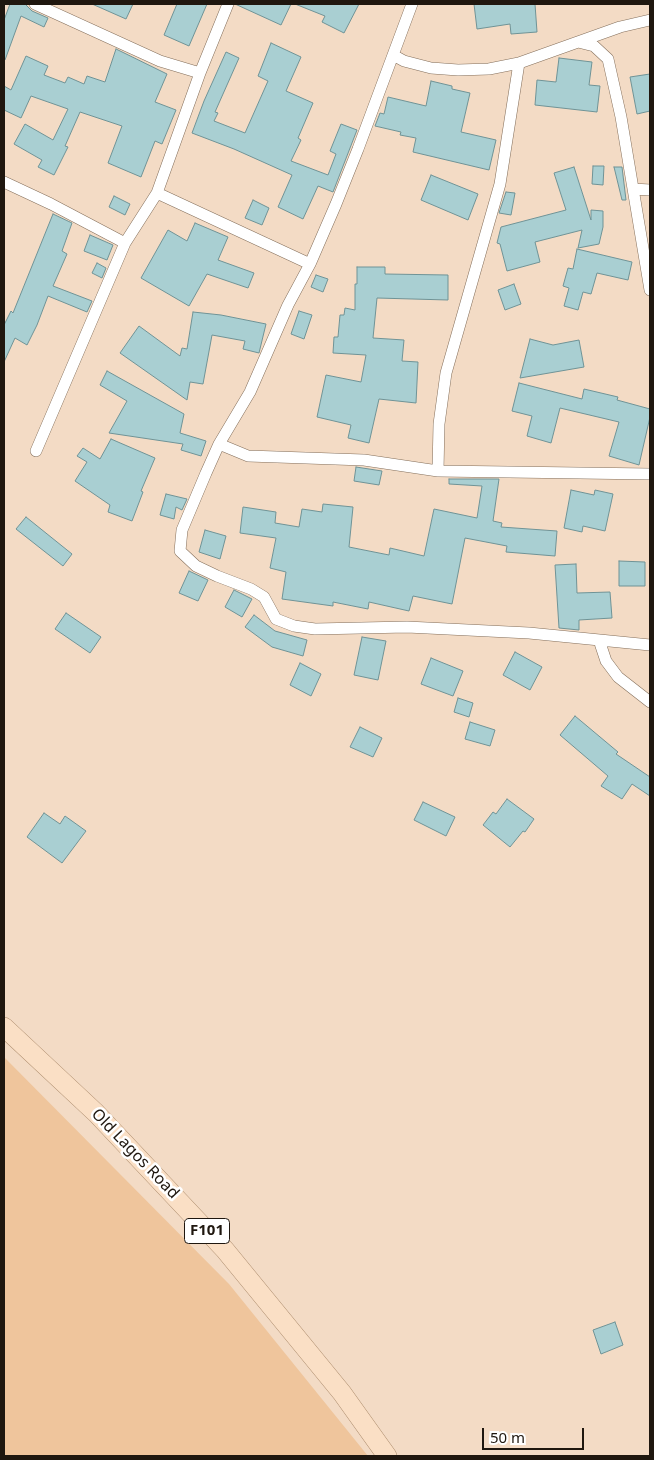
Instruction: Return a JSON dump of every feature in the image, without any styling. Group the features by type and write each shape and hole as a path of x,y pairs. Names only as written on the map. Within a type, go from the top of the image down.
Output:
{"main road":[{"name":"Old Lagos Road","path":"4,1027 96,1112 225,1250 342,1393 387,1456"}],"street":[{"path":"35,4 160,61 200,73"},
{"path":"36,451 125,243 157,193 200,73 228,4"},
{"path":"412,4 358,149 310,264 288,305 250,392 219,444 182,530 180,551 196,566 252,589 264,597 276,619 294,626 315,629 407,627 529,633 650,645"},
{"path":"393,55 404,62 431,68 458,70 489,69 519,63 620,27 650,20"},
{"path":"578,42 594,46 608,59 621,117 650,290"},
{"path":"438,471 439,424 446,372 500,184 519,63"},
{"path":"4,182 51,204 125,243"},
{"path":"633,188 650,190"},
{"path":"157,193 310,264"},
{"path":"219,444 248,456 364,460 438,471 650,474"},
{"path":"599,640 606,661 618,677 650,702"}],"shaded area":[{"path":"4,1057 229,1284 368,1456 4,1456"}],"building":[{"path":"10,4 25,4 32,11 48,18 44,27 21,16 5,60 4,20"},
{"path":"92,4 133,4 126,19"},
{"path":"177,4 207,4 189,46 164,35"},
{"path":"235,4 291,4 281,25"},
{"path":"295,4 359,4 344,33 322,22 325,16"},
{"path":"474,4 535,4 537,32 511,34 510,24 477,29"},
{"path":"271,43 301,57 286,91 313,103 298,138 301,140 291,161 328,175 336,154 330,151 341,124 357,130 333,192 318,186 303,219 278,207 292,175 234,149 192,133 226,52 239,58 215,112 218,113 214,121 245,133 268,81 258,76"},
{"path":"116,49 167,74 155,102 176,110 162,144 155,141 141,177 108,163 122,126 80,112 65,146 68,147 54,175 38,167 42,160 14,144 25,124 53,140 68,109 31,96 21,118 4,110 4,86 11,90 26,56 48,66 44,75 65,83 68,77 84,84 87,76 105,82"},
{"path":"559,58 592,62 589,85 600,86 597,112 535,105 537,80 556,82"},
{"path":"650,74 650,111 637,114 630,77"},
{"path":"431,81 470,93 461,132 496,140 489,170 413,152 416,138 400,135 401,132 375,126 380,113 384,114 388,97 426,106"},
{"path":"593,166 604,166 603,185 592,184"},
{"path":"574,167 591,220 591,210 603,211 603,227 599,244 578,248 582,230 535,242 540,262 507,271 500,244 497,243 501,227 566,210 554,173"},
{"path":"614,167 622,167 626,200 622,200"},
{"path":"431,175 478,194 468,220 421,200"},
{"path":"506,192 515,193 511,215 499,213"},
{"path":"114,196 130,204 125,215 109,207"},
{"path":"253,200 269,208 262,225 245,218"},
{"path":"53,214 72,223 62,251 67,254 53,286 92,301 87,312 48,296 27,345 15,338 4,362 4,325 11,311 13,313"},
{"path":"195,223 228,237 218,260 254,273 248,288 207,274 189,306 141,278 168,230 187,241"},
{"path":"90,235 113,245 107,260 84,251"},
{"path":"577,249 632,262 628,280 597,273 591,294 583,292 578,310 564,306 569,288 563,286 568,268 573,269"},
{"path":"97,263 106,268 102,278 92,273"},
{"path":"357,267 385,267 385,274 448,275 448,300 377,298 373,338 404,340 402,361 418,362 416,403 379,399 369,443 348,438 351,425 317,417 326,375 361,382 366,355 333,353 334,337 338,337 340,315 344,315 345,308 355,310"},
{"path":"316,275 328,279 323,292 311,287"},
{"path":"514,284 521,304 505,310 498,290"},
{"path":"299,311 312,315 304,339 291,334"},
{"path":"193,312 221,315 266,324 259,353 243,349 245,341 212,335 203,384 190,382 187,400 120,353 139,326 180,356 182,348 187,349"},
{"path":"530,339 553,345 579,340 584,367 520,378"},
{"path":"107,371 184,414 180,433 206,441 201,456 181,450 183,444 109,433 127,401 100,385"},
{"path":"519,383 582,399 584,389 618,397 617,400 650,409 650,417 639,465 609,456 619,422 560,408 551,443 527,436 532,416 512,411"},
{"path":"111,439 155,458 141,491 143,492 132,521 108,512 110,505 75,481 87,462 77,456 83,448 100,459"},
{"path":"356,467 382,471 379,485 354,481"},
{"path":"449,479 499,479 493,521 502,523 501,527 557,531 555,556 506,552 507,546 465,538 452,604 413,596 409,611 369,602 368,609 333,602 333,606 282,599 286,572 270,568 276,538 240,533 243,507 276,512 275,523 299,527 302,509 322,512 323,504 353,507 349,547 389,555 390,548 424,556 434,509 477,518 482,486 449,484"},
{"path":"571,490 594,495 595,490 613,494 605,531 583,526 582,532 564,528"},
{"path":"166,494 187,499 182,510 176,507 174,519 160,515"},
{"path":"26,517 72,554 63,566 16,529"},
{"path":"205,530 226,536 220,559 199,552"},
{"path":"619,561 645,562 645,586 619,586"},
{"path":"576,564 577,593 610,592 612,618 579,620 579,630 559,628 555,565"},
{"path":"189,571 208,580 198,601 179,593"},
{"path":"234,590 252,599 242,617 225,607"},
{"path":"66,613 101,637 90,653 55,629"},
{"path":"254,615 275,631 307,640 303,656 272,647 245,627"},
{"path":"362,637 386,641 378,680 354,675"},
{"path":"515,652 542,667 530,690 503,675"},
{"path":"431,658 463,671 453,696 421,684"},
{"path":"300,663 321,674 311,696 290,685"},
{"path":"458,698 473,703 469,717 454,712"},
{"path":"575,716 618,752 616,754 650,777 650,796 632,784 622,799 601,786 608,776 560,735"},
{"path":"470,722 495,730 490,746 465,739"},
{"path":"360,727 382,738 373,757 350,747"},
{"path":"507,799 534,819 525,832 523,831 510,847 483,825 493,812 496,814"},
{"path":"423,802 455,817 446,836 414,820"},
{"path":"44,813 60,824 65,816 86,831 62,863 27,837"},
{"path":"615,1322 623,1345 601,1354 593,1330"}]}
